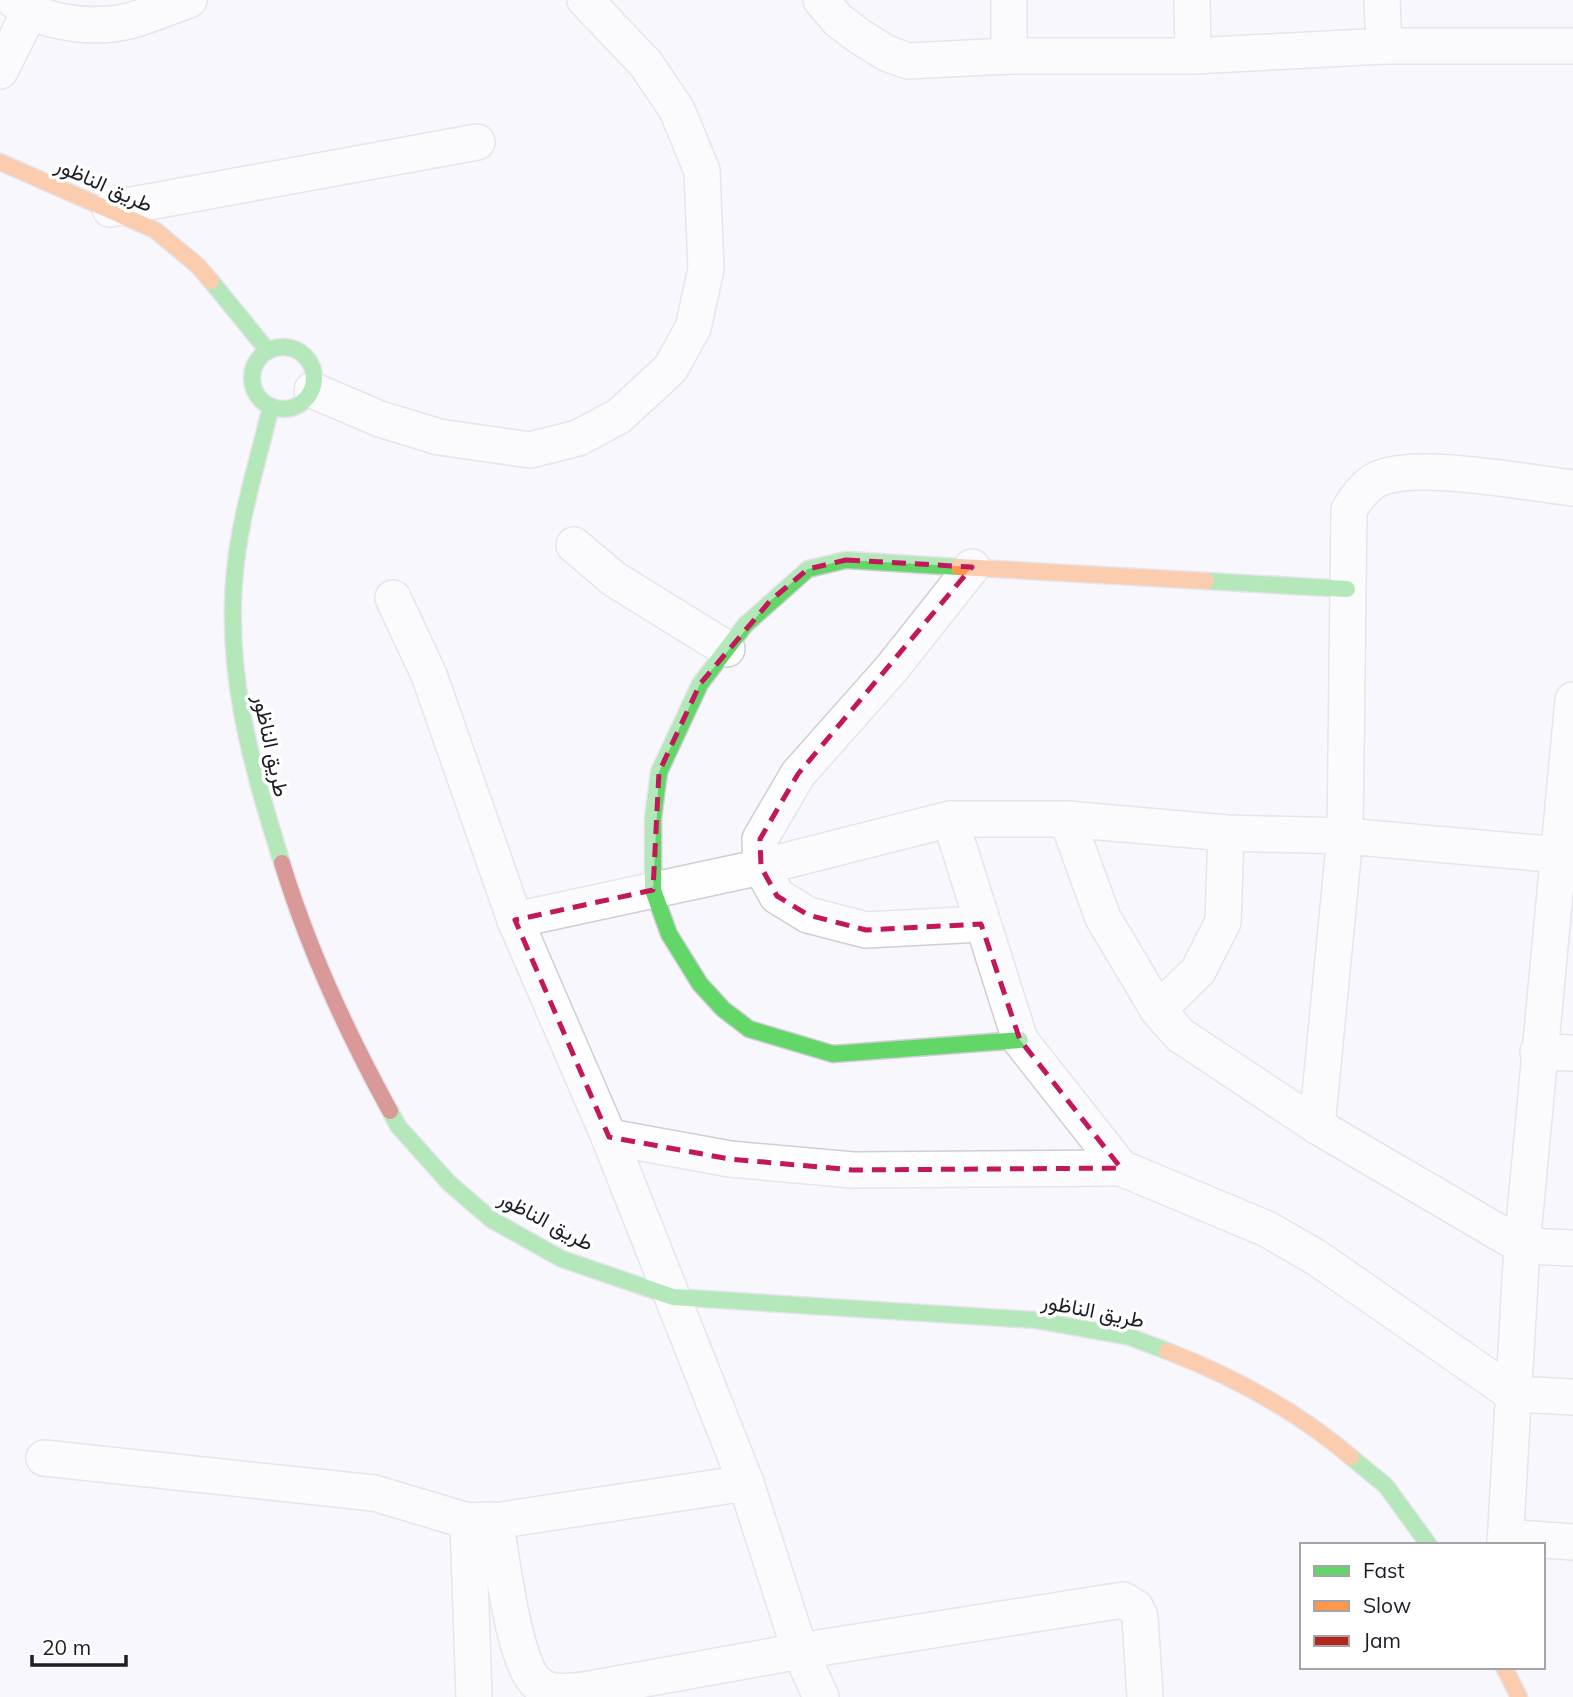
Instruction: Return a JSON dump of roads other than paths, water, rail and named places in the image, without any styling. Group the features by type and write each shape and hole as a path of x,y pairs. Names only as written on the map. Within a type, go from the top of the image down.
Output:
{"street":[{"path":"0,71 21,7 68,22 112,24 189,0"},
{"path":"312,390 380,419 439,437 530,450 578,438 620,416 670,369 693,328 706,269 702,171 670,99 646,64 585,0"},
{"path":"821,0 838,20 859,36 886,53 908,61 1009,56 1193,56 1384,46 1573,46"},
{"path":"1009,0 1009,56"},
{"path":"1192,0 1193,56"},
{"path":"1382,0 1384,46"},
{"path":"110,209 477,142"},
{"name":"طريق الناظور","path":"0,162 155,230 198,266 268,351"},
{"path":"282,347 304,355 313,367 312,390 295,407 271,406 257,396 252,380 256,363 268,351 282,347"},
{"name":"طريق الناظور","path":"271,406 236,561 232,648 248,754 261,804 303,932 349,1037 398,1126 449,1183 492,1220 562,1259 673,1297 1035,1320 1129,1337 1171,1352 1234,1381 1324,1434 1386,1486 1428,1543"},
{"path":"1317,1126 1345,836 1349,510 1359,494 1378,479 1406,473 1450,474 1573,488"},
{"path":"574,545 614,579 727,649"},
{"path":"1020,1040 833,1054 749,1030 723,1009 700,984 669,934 653,890 653,818 659,772 700,684 745,625 808,569 846,560 1347,589"},
{"path":"972,567 892,668 798,774 760,839 761,867 777,896 808,915 866,930 981,923"},
{"path":"393,598 429,675 515,920 609,1137 746,1483 800,1651 821,1697"},
{"path":"1573,700 1567,855 1538,1052 1522,1246 1505,1541 1573,1542"},
{"path":"950,819 1020,1040 1121,1168"},
{"path":"515,920 761,867 950,819 1067,819 1226,833 1345,836 1567,855"},
{"path":"1067,819 1103,918 1158,1010 1180,1035 1317,1126 1522,1246 1573,1248"},
{"path":"1158,1010 1198,971 1223,922 1226,833"},
{"path":"1538,1052 1573,1053"},
{"path":"609,1137 730,1159 853,1170 1121,1168 1267,1229 1317,1258 1513,1394 1573,1397"},
{"path":"44,1458 374,1493 482,1521 746,1483"},
{"path":"482,1521 525,1668 538,1684 553,1692 584,1690 800,1651 1123,1600 1136,1608 1140,1617 1145,1697"},
{"path":"474,1697 482,1521"},
{"path":"1505,1669 1519,1697"}]}
